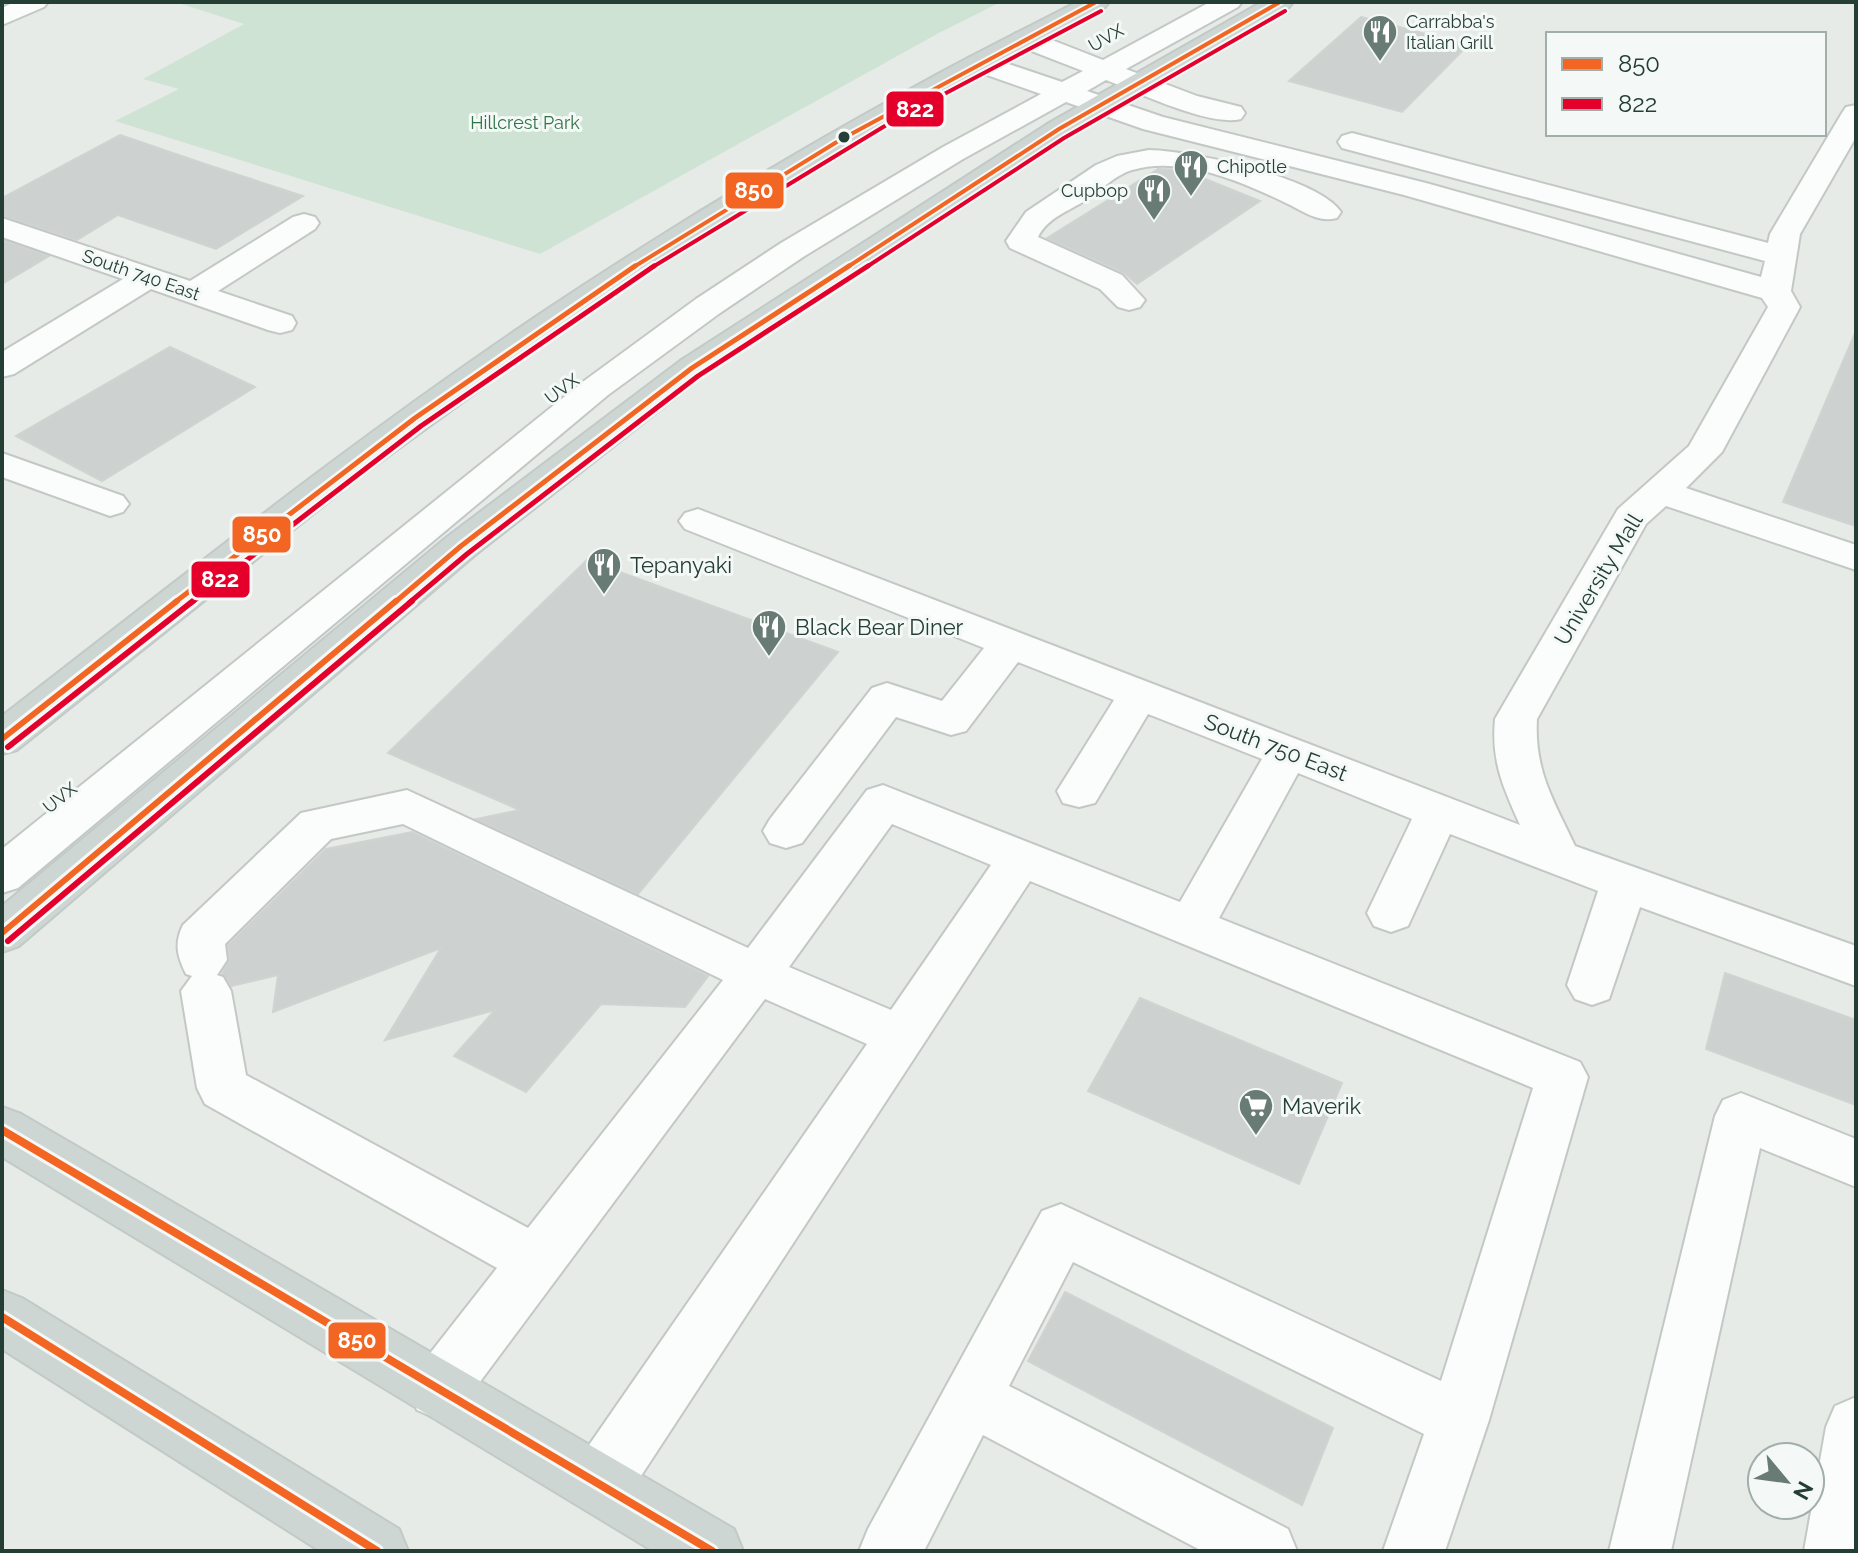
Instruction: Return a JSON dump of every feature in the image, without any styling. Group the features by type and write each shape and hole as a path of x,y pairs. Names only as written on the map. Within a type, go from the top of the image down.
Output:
{"main road":[{"path":"2,739 420,415 556,318 761,187 979,63 1096,2"},
{"path":"2,933 461,546 692,368 1100,105 1280,2"},
{"path":"2,1130 712,1551"},
{"path":"2,1317 377,1551"}],"street":[{"path":"2,17 35,2"},
{"name":"UVX","path":"1088,63 1172,2"},
{"path":"2,875 596,388 653,345 792,250 1047,86 1088,63 1229,2"},
{"path":"1025,39 1187,102 1257,119"},
{"path":"979,63 1153,123 1415,189 1777,273"},
{"name":"UVX","path":"2,845 573,380 798,222 1047,86"},
{"name":"University Mall","path":"1558,858 1524,785 1514,749 1516,719 1631,517 1704,452 1784,307 1777,273 1789,227 1856,113"},
{"path":"1318,134 1442,164 1777,273"},
{"path":"1129,300 1111,282 1021,241 1029,223 1123,163 1153,156 1183,159 1301,197 1326,212"},
{"path":"193,293 304,223"},
{"name":"South 740 East","path":"2,227 280,323"},
{"path":"2,367 147,278"},
{"path":"2,464 110,504"},
{"path":"1658,491 1856,558"},
{"name":"South 750 East","path":"698,521 1558,858 1856,966"},
{"path":"786,831 887,698 951,720 1010,643"},
{"path":"1079,791 1139,694"},
{"path":"1191,926 1288,752"},
{"path":"438,1390 756,974 883,802 1562,1077 1459,1420 1414,1551"},
{"path":"536,1261 223,1088 200,938 317,825 407,807 756,974 900,1036"},
{"path":"1391,913 1438,811"},
{"path":"600,1483 1021,858"},
{"path":"1592,985 1624,882"},
{"path":"1640,1551 1741,1116 1856,1163"},
{"path":"890,1551 1061,1229 1459,1420"},
{"path":"972,1398 1266,1551"},
{"path":"1835,1551 1856,1427"}],"green space":[{"name":"Hillcrest Park","path":"175,2 1001,2 937,34 540,254 115,121 179,89 143,79 244,24"}],"building":[{"name":"Carrabba's Italian Grill","path":"1361,17 1468,45 1402,112 1289,81"},
{"path":"120,135 303,196 216,249 118,215 77,240 2,215 2,198"},
{"path":"1158,169 1183,170 1260,201 1137,284 1123,272 1047,238"},
{"path":"2,240 49,256 2,284"},
{"path":"1856,331 1856,526 1783,502"},
{"path":"170,347 255,387 102,481 16,436"},
{"path":"587,560 838,652 638,894 476,819 520,810 388,753"},
{"path":"412,832 708,976 685,1007 601,1004 526,1092 454,1056 495,1010 385,1040 441,948 273,1012 278,975 231,986 222,973 230,960 228,945 326,849"},
{"path":"1725,973 1856,1020 1856,1105 1706,1049"},
{"name":"Maverik","path":"1140,998 1342,1083 1299,1184 1088,1091"},
{"path":"1065,1292 1333,1428 1302,1505 1028,1361"}],"transit line":[{"name":"850","path":"2,739 345,470 557,317 792,168 957,74 1096,2"},
{"name":"850","path":"2,933 461,546 692,368 1059,129 1280,2"},
{"name":"822","path":"8,747 351,478 563,326 797,177 962,83 1101,11"},
{"name":"822","path":"8,941 467,554 698,376 1064,138 1285,11"},
{"name":"850","path":"2,1130 712,1551"},
{"name":"850","path":"2,1317 377,1551"}],"place":[{"name":"Carrabba's Italian Grill","path":"1380,63"},
{"name":"Chipotle","path":"1191,198"},
{"name":"Cupbop","path":"1154,222"},
{"name":"Tepanyaki","path":"604,596"},
{"name":"Black Bear Diner","path":"769,658"},
{"name":"Maverik","path":"1256,1137"}]}
